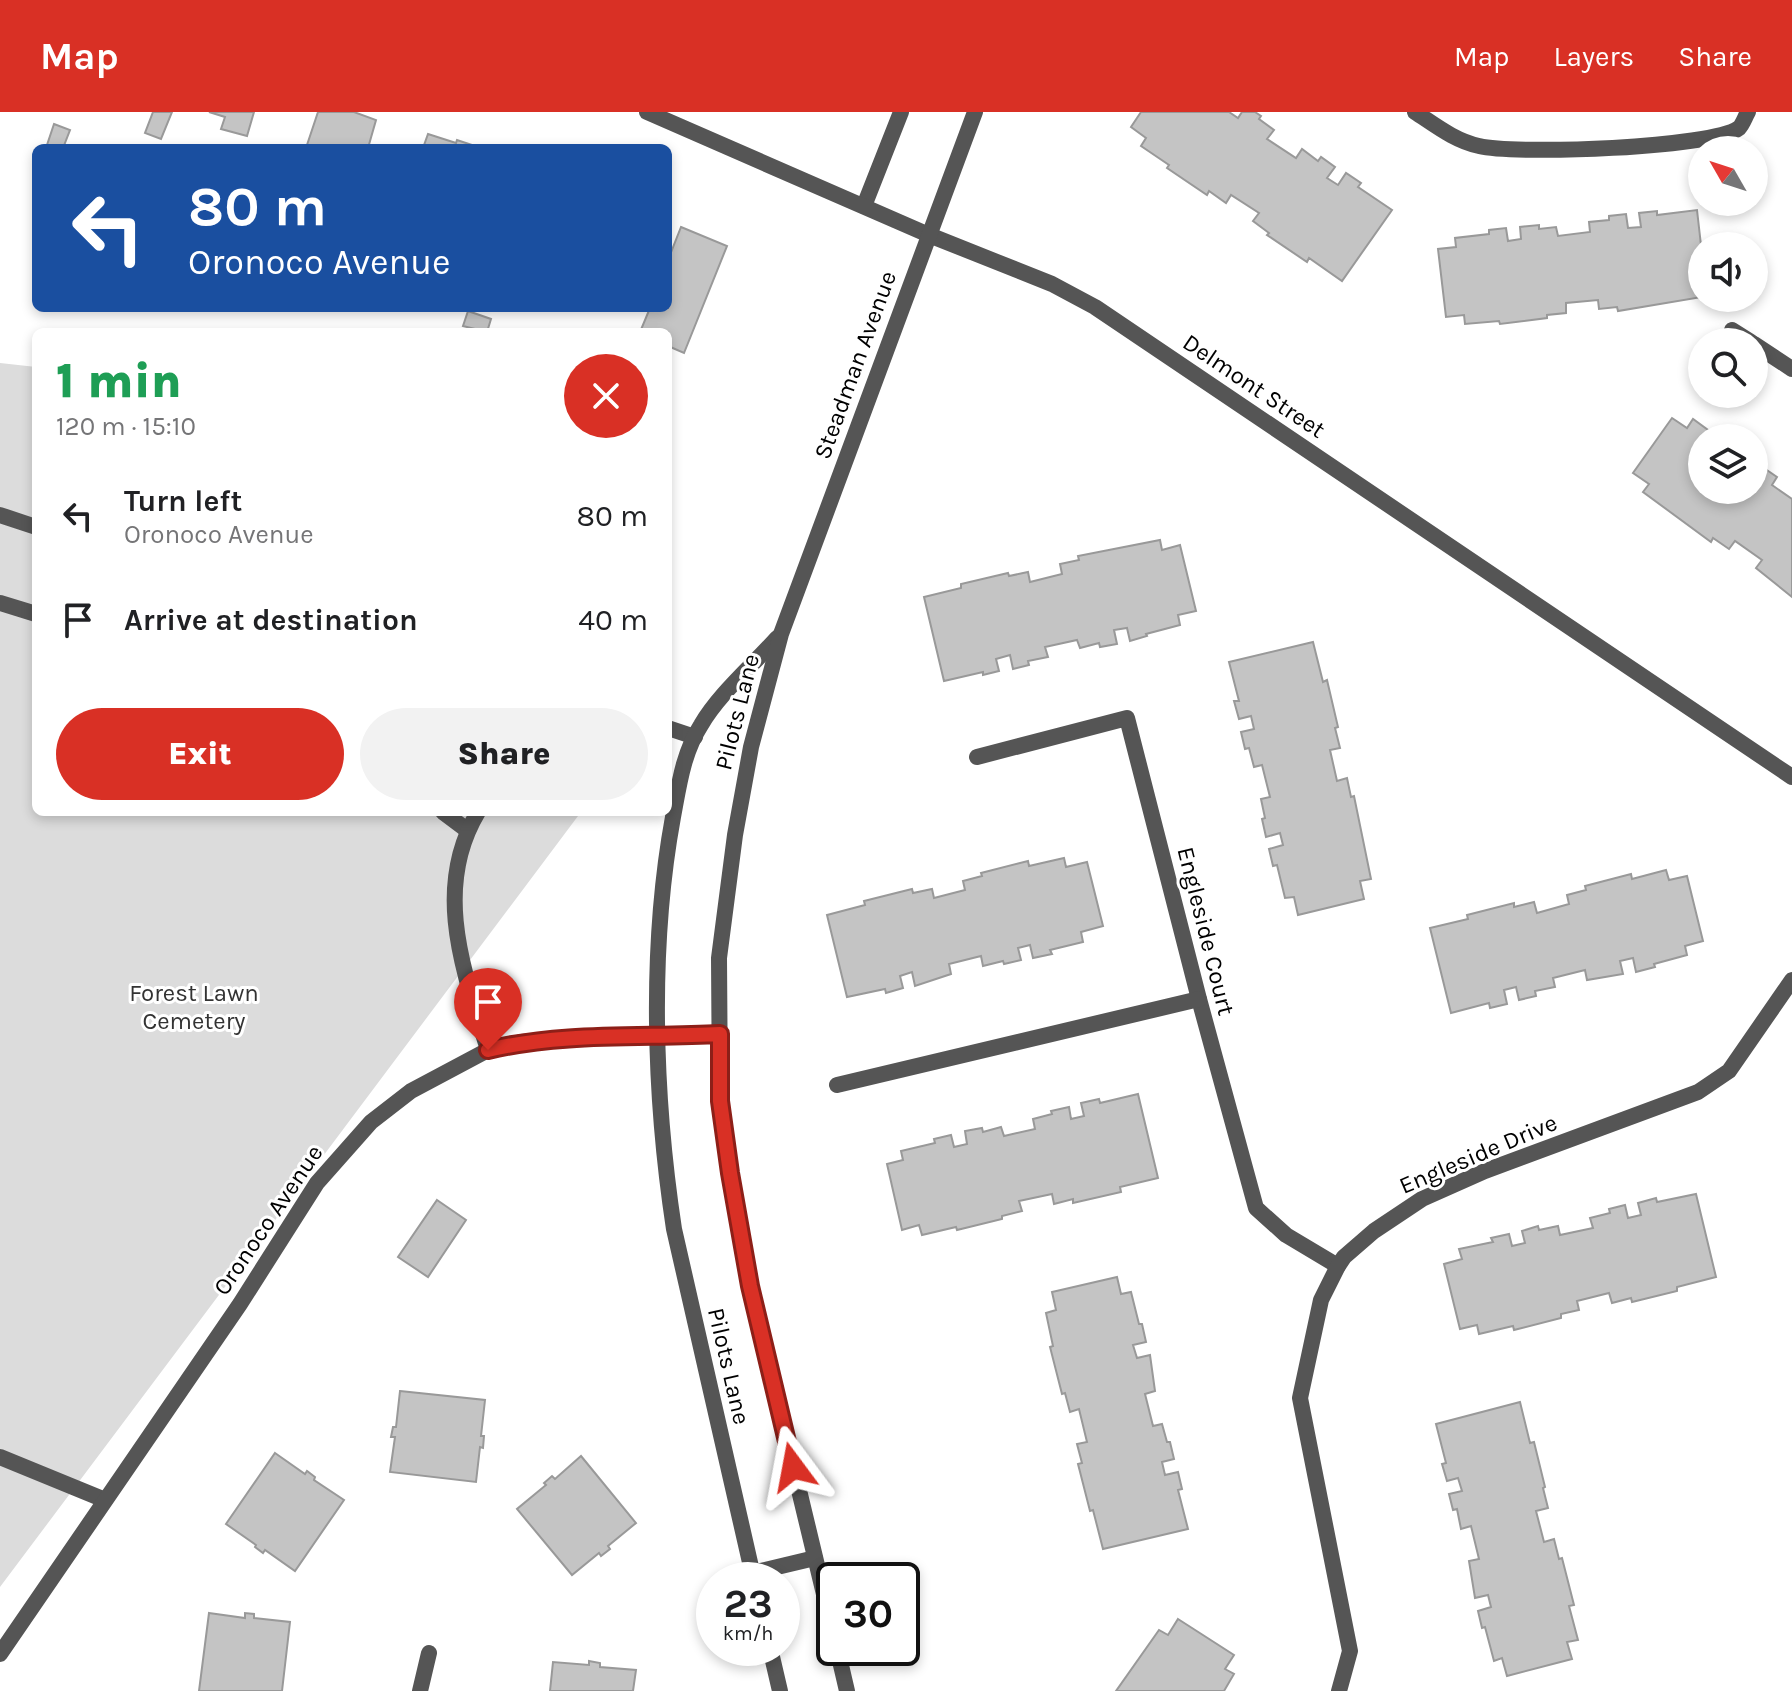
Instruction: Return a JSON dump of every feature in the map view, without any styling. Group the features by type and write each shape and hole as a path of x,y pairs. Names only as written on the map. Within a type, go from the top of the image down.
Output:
{"street":[{"name":"Delmont Street","path":"647,112 929,235 1052,284 1095,307 1792,777"},
{"path":"864,206 901,112"},
{"name":"Steadman Avenue","path":"781,634 975,112"},
{"path":"1415,112 1456,138 1478,146 1550,152 1714,138 1740,127 1748,112"},
{"path":"1768,353 1792,369"},
{"path":"0,515 32,526"},
{"path":"0,603 32,613"},
{"name":"Pilots Lane","path":"750,1562 674,1229 667,1181 658,1037 658,944 667,850 684,759 708,714 781,634"},
{"name":"Pilots Lane","path":"781,634 751,747 735,835 719,958 720,1101 747,1271 816,1562"},
{"name":"Engleside Court","path":"977,757 1127,718 1256,1208 1286,1235 1338,1266"},
{"path":"672,729 695,737"},
{"path":"448,816 467,830"},
{"path":"476,816 467,830 459,855 454,884 456,939 488,1050"},
{"name":"Engleside Drive","path":"1339,1691 1350,1651 1300,1398 1321,1300 1338,1266 1374,1231 1422,1199 1485,1171 1698,1092 1729,1071 1792,980"},
{"path":"837,1085 1199,999"},
{"name":"Oronoco Avenue","path":"0,1654 240,1304 317,1183 342,1151 371,1122 411,1091 488,1050 521,1042 563,1039 720,1034"},
{"path":"0,1457 105,1500"},
{"path":"800,1562 815,1558"},
{"path":"420,1691 429,1653"},
{"path":"774,1666 780,1691"},
{"path":"841,1666 847,1691"}],"green space":[{"name":"Forest Lawn Cemetery","path":"0,363 32,367 32,816 578,816 0,1587"}],"building":[{"path":"153,112 172,112 161,139 145,133"},
{"path":"209,112 254,112 247,136 221,129 225,117"},
{"path":"318,112 354,112 376,120 369,144 307,144"},
{"path":"1141,112 1229,112 1238,118 1242,112 1255,112 1274,130 1267,139 1296,158 1302,149 1318,161 1321,157 1335,167 1327,178 1338,185 1346,173 1361,183 1358,187 1392,210 1342,281 1267,235 1269,233 1253,221 1259,213 1231,195 1226,203 1209,191 1207,195 1167,168 1169,165 1141,146 1146,138 1131,127"},
{"path":"54,124 70,130 65,144 47,144"},
{"path":"428,134 469,144 424,144"},
{"path":"1657,211 1657,215 1688,211 1688,216 1698,216 1700,232 1688,232 1688,299 1618,311 1617,307 1599,309 1598,300 1566,303 1566,313 1500,324 1499,321 1465,324 1464,315 1446,317 1438,249 1456,247 1455,238 1489,234 1489,230 1506,228 1508,241 1521,239 1520,227 1539,225 1539,229 1556,227 1558,236 1590,232 1589,222 1626,214 1628,228 1641,227 1639,213"},
{"path":"681,227 727,246 684,353 672,348 672,328 642,328 648,312 672,312 672,250"},
{"path":"468,312 491,319 488,328 463,326"},
{"path":"1672,418 1688,426 1688,504 1768,504 1768,471 1777,477 1772,485 1792,499 1792,597 1756,568 1762,560 1735,541 1729,549 1713,538 1711,542 1643,492 1649,484 1633,473"},
{"path":"1160,540 1162,550 1180,545 1196,611 1178,615 1180,625 1130,641 1127,628 1114,630 1117,644 1100,647 1099,643 1080,648 1077,640 1045,647 1048,657 1028,661 1029,665 1013,669 1010,655 996,659 999,671 944,681 924,597 1008,573 1009,576 1028,572 1030,582 1062,574 1060,564 1079,560 1078,556"},
{"path":"1313,642 1323,682 1327,680 1338,727 1335,728 1340,748 1330,750 1337,781 1347,778 1351,797 1354,796 1371,879 1360,881 1364,899 1298,915 1294,897 1285,898 1277,865 1273,866 1269,849 1283,845 1280,833 1266,837 1261,799 1270,797 1262,765 1254,767 1249,748 1245,749 1241,732 1254,729 1251,716 1239,719 1234,701 1239,701 1229,662"},
{"path":"1064,858 1066,867 1087,862 1103,926 1081,932 1083,942 1050,950 1052,954 1033,958 1030,945 1018,948 1021,960 1004,964 1003,961 983,966 981,956 949,964 951,974 915,986 912,972 900,976 903,988 847,997 827,915 865,905 864,901 912,889 913,893 932,889 934,898 965,890 963,881 982,876 981,873 1028,861 1029,866"},
{"path":"1666,870 1669,880 1687,876 1703,941 1685,946 1687,955 1636,972 1633,958 1620,961 1623,974 1587,980 1585,970 1553,978 1555,987 1535,991 1536,996 1519,1000 1516,987 1504,990 1507,1004 1490,1008 1489,1003 1451,1013 1430,928 1514,903 1514,907 1534,902 1537,913 1569,904 1567,895 1586,890 1585,886 1631,874 1632,879"},
{"path":"1138,1094 1158,1178 1120,1187 1121,1192 1073,1203 1073,1199 1054,1204 1052,1194 1019,1201 1022,1211 957,1230 956,1227 922,1235 919,1225 902,1230 887,1164 903,1160 901,1151 935,1143 934,1139 951,1135 954,1147 967,1144 965,1131 982,1128 983,1132 1001,1127 1004,1136 1035,1129 1033,1119 1052,1114 1051,1111 1069,1107 1071,1119 1084,1116 1081,1103 1099,1099 1100,1103"},
{"path":"1696,1194 1716,1277 1632,1302 1631,1298 1612,1303 1609,1293 1577,1301 1579,1310 1514,1330 1513,1326 1479,1334 1477,1325 1460,1329 1444,1264 1462,1259 1459,1249 1493,1242 1491,1238 1509,1234 1512,1246 1525,1243 1522,1231 1538,1226 1539,1230 1558,1226 1560,1235 1593,1228 1590,1218 1610,1213 1609,1209 1625,1205 1628,1218 1641,1215 1638,1203"},
{"path":"437,1200 466,1220 428,1277 398,1257"},
{"path":"1117,1277 1121,1294 1131,1292 1139,1324 1142,1324 1146,1342 1133,1345 1137,1358 1150,1355 1155,1391 1145,1394 1153,1426 1162,1424 1167,1442 1170,1442 1174,1459 1162,1462 1165,1475 1178,1472 1182,1489 1178,1490 1188,1529 1103,1549 1078,1464 1082,1463 1077,1444 1087,1442 1079,1409 1070,1412 1065,1393 1062,1394 1050,1347 1053,1346 1046,1313 1056,1310 1052,1292"},
{"path":"400,1391 485,1400 481,1436 484,1436 483,1448 480,1447 476,1482 390,1472 395,1437 391,1437 393,1427 396,1427"},
{"path":"1520,1402 1545,1487 1548,1508 1536,1511 1544,1542 1554,1539 1559,1559 1562,1558 1574,1605 1569,1606 1578,1640 1567,1642 1572,1659 1507,1676 1502,1658 1494,1661 1485,1627 1482,1628 1478,1611 1491,1607 1488,1595 1475,1598 1469,1561 1479,1559 1471,1526 1461,1529 1457,1509 1453,1510 1449,1494 1462,1491 1458,1478 1447,1481 1442,1464 1446,1463 1436,1424"},
{"path":"275,1453 305,1474 307,1471 315,1477 314,1480 344,1500 295,1571 265,1550 263,1553 226,1524"},
{"path":"581,1456 636,1523 608,1546 610,1549 601,1556 599,1553 572,1575 517,1509 546,1485 544,1483 552,1476 555,1479"},
{"path":"209,1613 245,1618 245,1613 254,1614 254,1618 290,1622 282,1691 199,1691"},
{"path":"1178,1619 1234,1655 1225,1669 1234,1674 1224,1691 1116,1691 1159,1630 1168,1635"},
{"path":"589,1661 600,1663 600,1667 636,1670 633,1691 550,1691 553,1662 589,1665"}],"route":[{"path":"488,1050 521,1042 563,1039 720,1034 720,1101 730,1173 750,1286 793,1467"}]}
